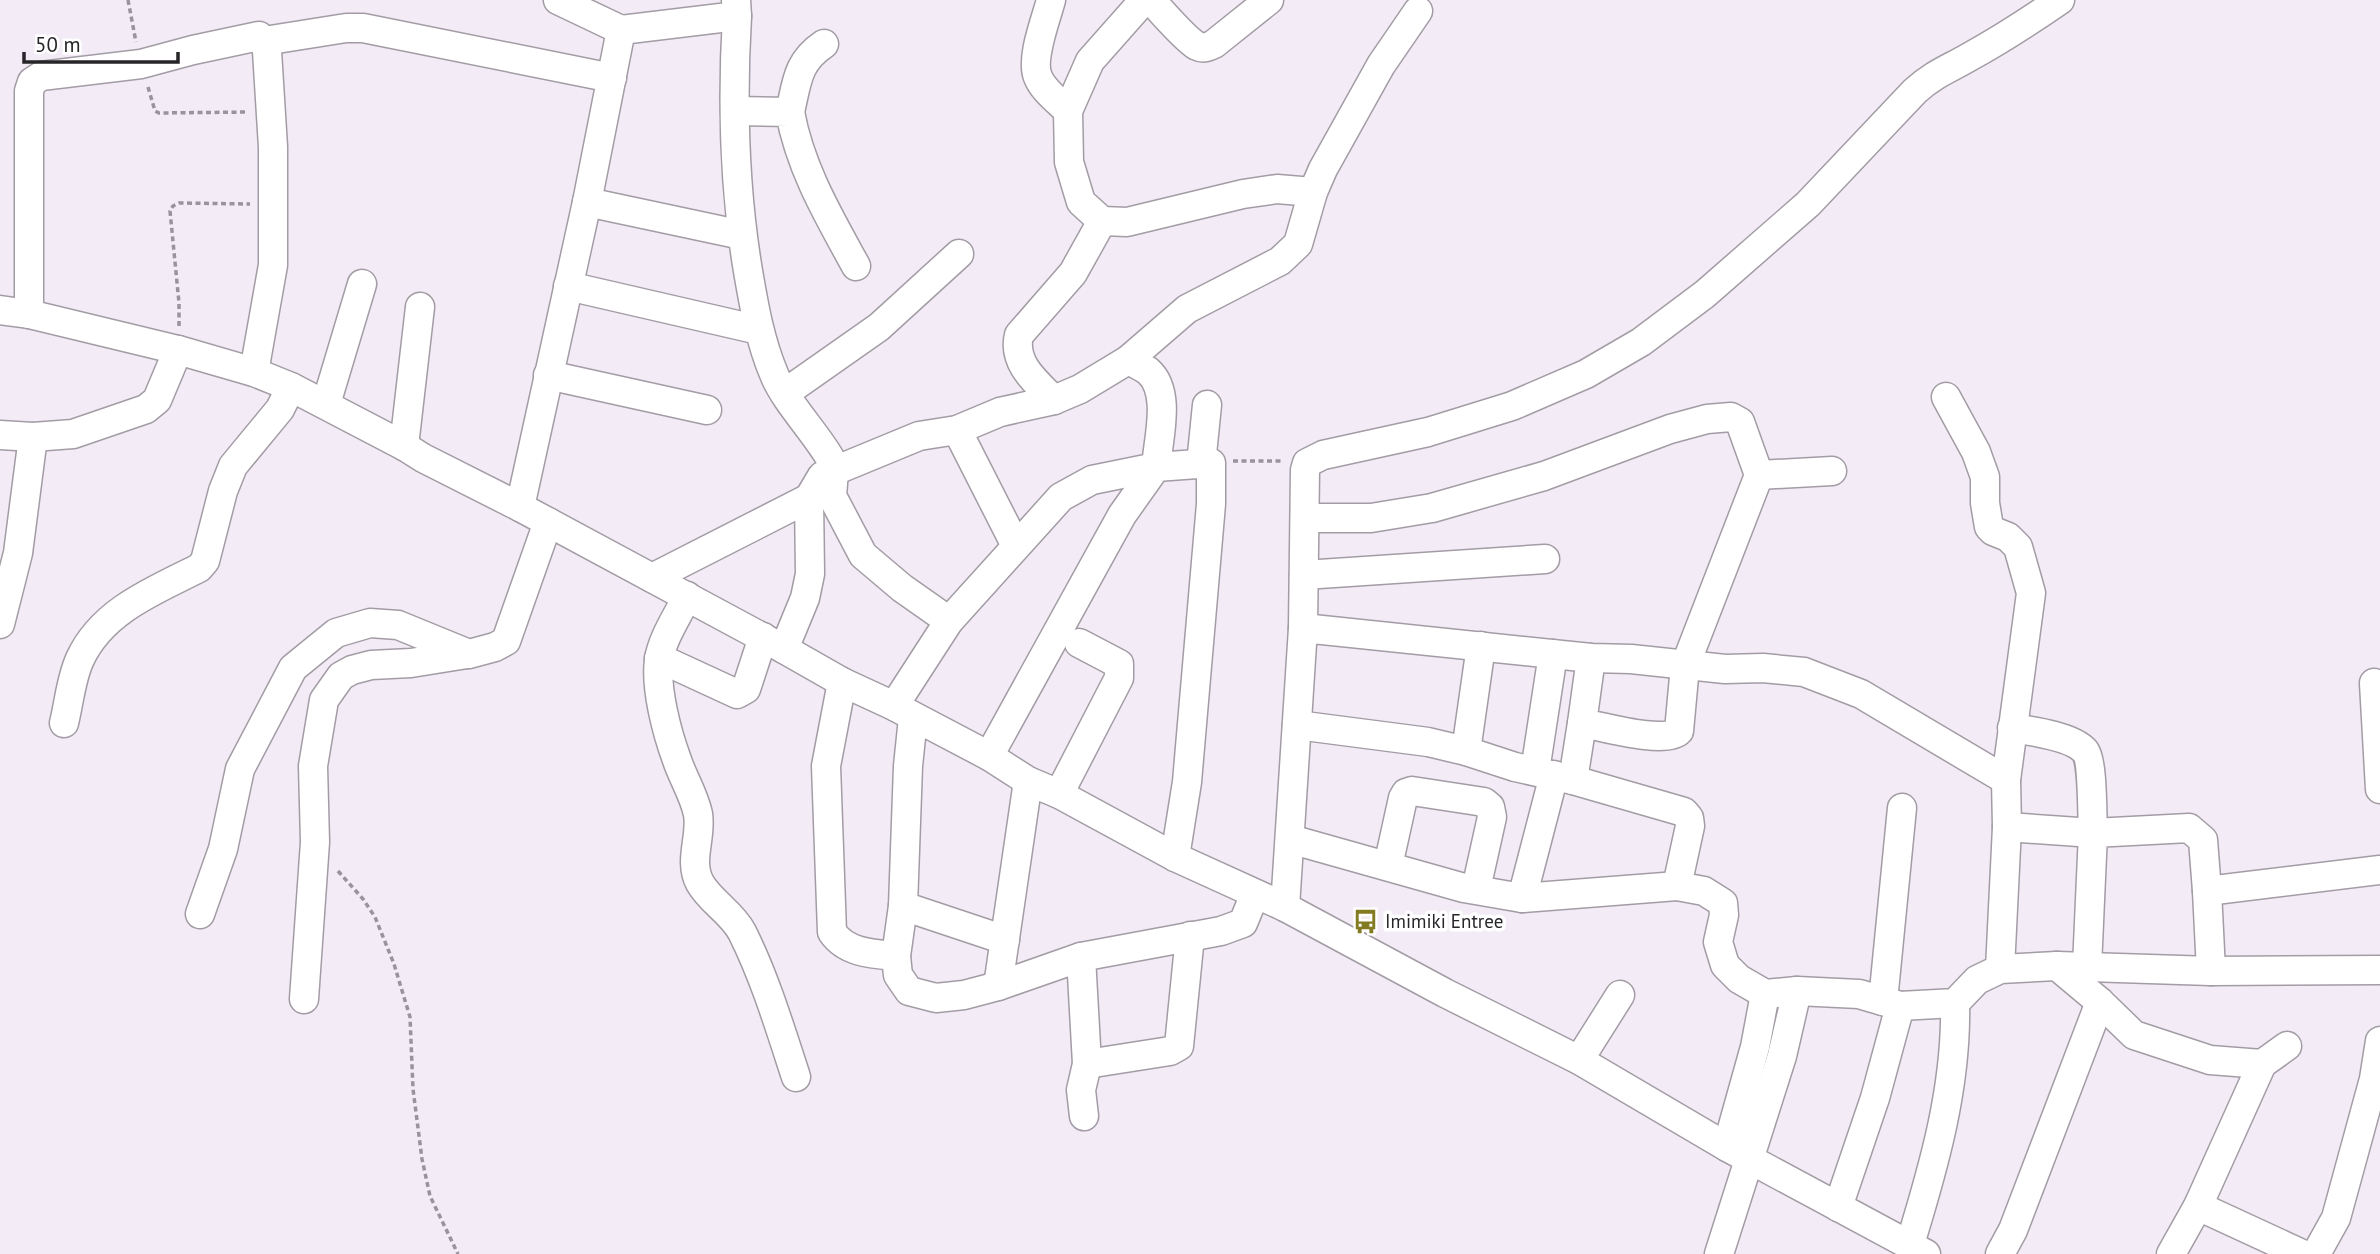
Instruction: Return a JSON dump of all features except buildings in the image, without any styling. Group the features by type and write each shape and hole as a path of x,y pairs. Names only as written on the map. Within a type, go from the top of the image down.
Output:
{"street":[{"path":"558,0 621,30 736,8 733,70 737,173 742,235 759,330 775,376 830,458 834,471 832,496 863,555 902,588 949,621"},
{"path":"1051,0 1036,69 1042,84 1068,111"},
{"path":"1144,0 1090,61 1068,111 1069,162 1081,202 1102,221 1127,222 1277,189 1313,192"},
{"path":"1151,0 1198,47 1205,48 1214,44 1269,0"},
{"path":"1285,907 1303,628 1307,463 1323,455 1428,432 1512,406 1586,374 1641,342 1705,294 1808,204 1932,75 2015,31 2060,0"},
{"path":"659,657 737,694 746,689 805,598 810,574 809,498 822,476 919,436 957,430 1000,412 1054,401 1128,360 1187,309 1280,261 1298,244 1313,192 1323,169 1381,65 1418,11"},
{"path":"29,314 29,91 32,82 41,76 141,64 255,36 264,41 346,28 363,28 612,78"},
{"path":"520,507 587,202 621,30"},
{"path":"254,372 273,265 271,111 264,41"},
{"path":"824,44 808,56 802,65 790,112 794,137 816,191 856,266"},
{"path":"735,111 790,112"},
{"path":"587,202 742,235"},
{"path":"1054,401 1029,375 1017,354 1016,345 1019,335 1073,273 1102,221"},
{"path":"785,393 879,327 959,254"},
{"path":"326,404 362,284"},
{"path":"568,286 759,330"},
{"path":"404,446 419,307"},
{"path":"0,310 29,314 178,350 254,372 326,404 842,682 989,756 1027,781 1059,794 1175,857 1285,907 1445,993 1579,1060 1738,1153 1918,1249 1942,1130 1956,1040 1955,1003 1977,980 2000,969 2057,966 2211,971 2380,970"},
{"path":"0,435 33,437 73,434 146,409 157,400 178,350"},
{"path":"989,756 1122,515 1156,467 1161,405 1158,385 1148,371 1128,360"},
{"path":"548,375 707,410"},
{"path":"64,723 79,661 94,634 114,614 199,568 205,561 223,491 233,467 280,409 291,387"},
{"path":"1946,397 1976,452 1985,477 1989,527 2008,537 2018,547 2031,593 2006,780 2007,827 2000,969"},
{"path":"1175,857 1187,782 1212,504 1206,463 1208,405"},
{"path":"1305,518 1371,518 1432,508 1544,476 1670,429 1707,419 1731,417 1740,422 1759,475 1685,666 1680,727 1675,735 1661,737 1582,723"},
{"path":"957,430 1016,546"},
{"path":"0,624 18,553 33,437"},
{"path":"1206,463 1156,467 1092,480 1061,497 949,621 904,712 908,766 903,906 896,956 898,975 909,991 936,998 964,995 1081,957 1221,930 1243,923 1255,894"},
{"path":"1759,475 1832,471"},
{"path":"652,578 809,498"},
{"path":"304,999 315,842 313,766 324,700 341,676 371,665 411,663 469,654 495,648 506,641 548,522"},
{"path":"1304,575 1545,559"},
{"path":"687,597 659,657 658,674 668,733 695,802 698,819 696,871 700,884 740,929 764,983 796,1077"},
{"path":"200,914 223,849 240,769 293,668 336,633 370,623 398,625 469,654"},
{"path":"1303,628 1591,658 1631,659 1724,669 1763,668 1804,672 1861,694 2006,780"},
{"path":"1059,794 1120,672 1119,664 1079,643"},
{"path":"1466,751 1481,646"},
{"path":"1553,654 1554,775"},
{"path":"1522,898 1554,775 1582,723 1591,658"},
{"path":"842,682 826,766 832,932 839,942 863,953 896,956"},
{"path":"2374,683 2380,789"},
{"path":"1297,725 1428,742 1685,812 1690,826 1677,886"},
{"path":"2012,728 2076,743 2088,753 2093,833 2087,967"},
{"path":"998,986 1027,781"},
{"path":"1388,866 1406,793 1412,791 1485,802 1490,807 1492,817 1476,889"},
{"path":"1838,1207 1875,1098 1892,1003 1902,808"},
{"path":"2007,827 2093,833 2189,828 2203,840 2206,850 2211,971"},
{"path":"1290,839 1476,889 1522,898 1677,886 1704,891 1723,903 1724,915 1717,942 1725,965 1739,979 1765,994 1797,991 1859,994 1892,1003 1955,1003"},
{"path":"2207,891 2380,870"},
{"path":"903,906 1005,940"},
{"path":"1087,1064 1170,1051 1179,1045 1190,936"},
{"path":"1081,957 1087,1064 1081,1090 1084,1115"},
{"path":"2057,966 2101,1002 2134,1035 2210,1060 2262,1064"},
{"path":"1738,1153 1782,1056 1797,991"},
{"path":"1718,1254 1765,994"},
{"path":"1579,1060 1620,995"},
{"path":"2000,1254 2013,1230 2101,1002"},
{"path":"2316,1254 2336,1218 2374,1079 2380,1041"},
{"path":"2171,1254 2198,1206 2262,1064 2287,1045"},
{"path":"2198,1206 2302,1254"}],"path":[{"path":"128,0 141,64 155,111 271,111"},
{"path":"178,350 179,303 170,211 173,206 273,204"},
{"path":"1206,463 1268,460 1307,463"},
{"path":"315,842 363,899 375,918 394,964 410,1017 413,1089 427,1183 430,1196 458,1254"}],"place":[{"name":"Imimiki Entree","path":"1365,921"}]}
